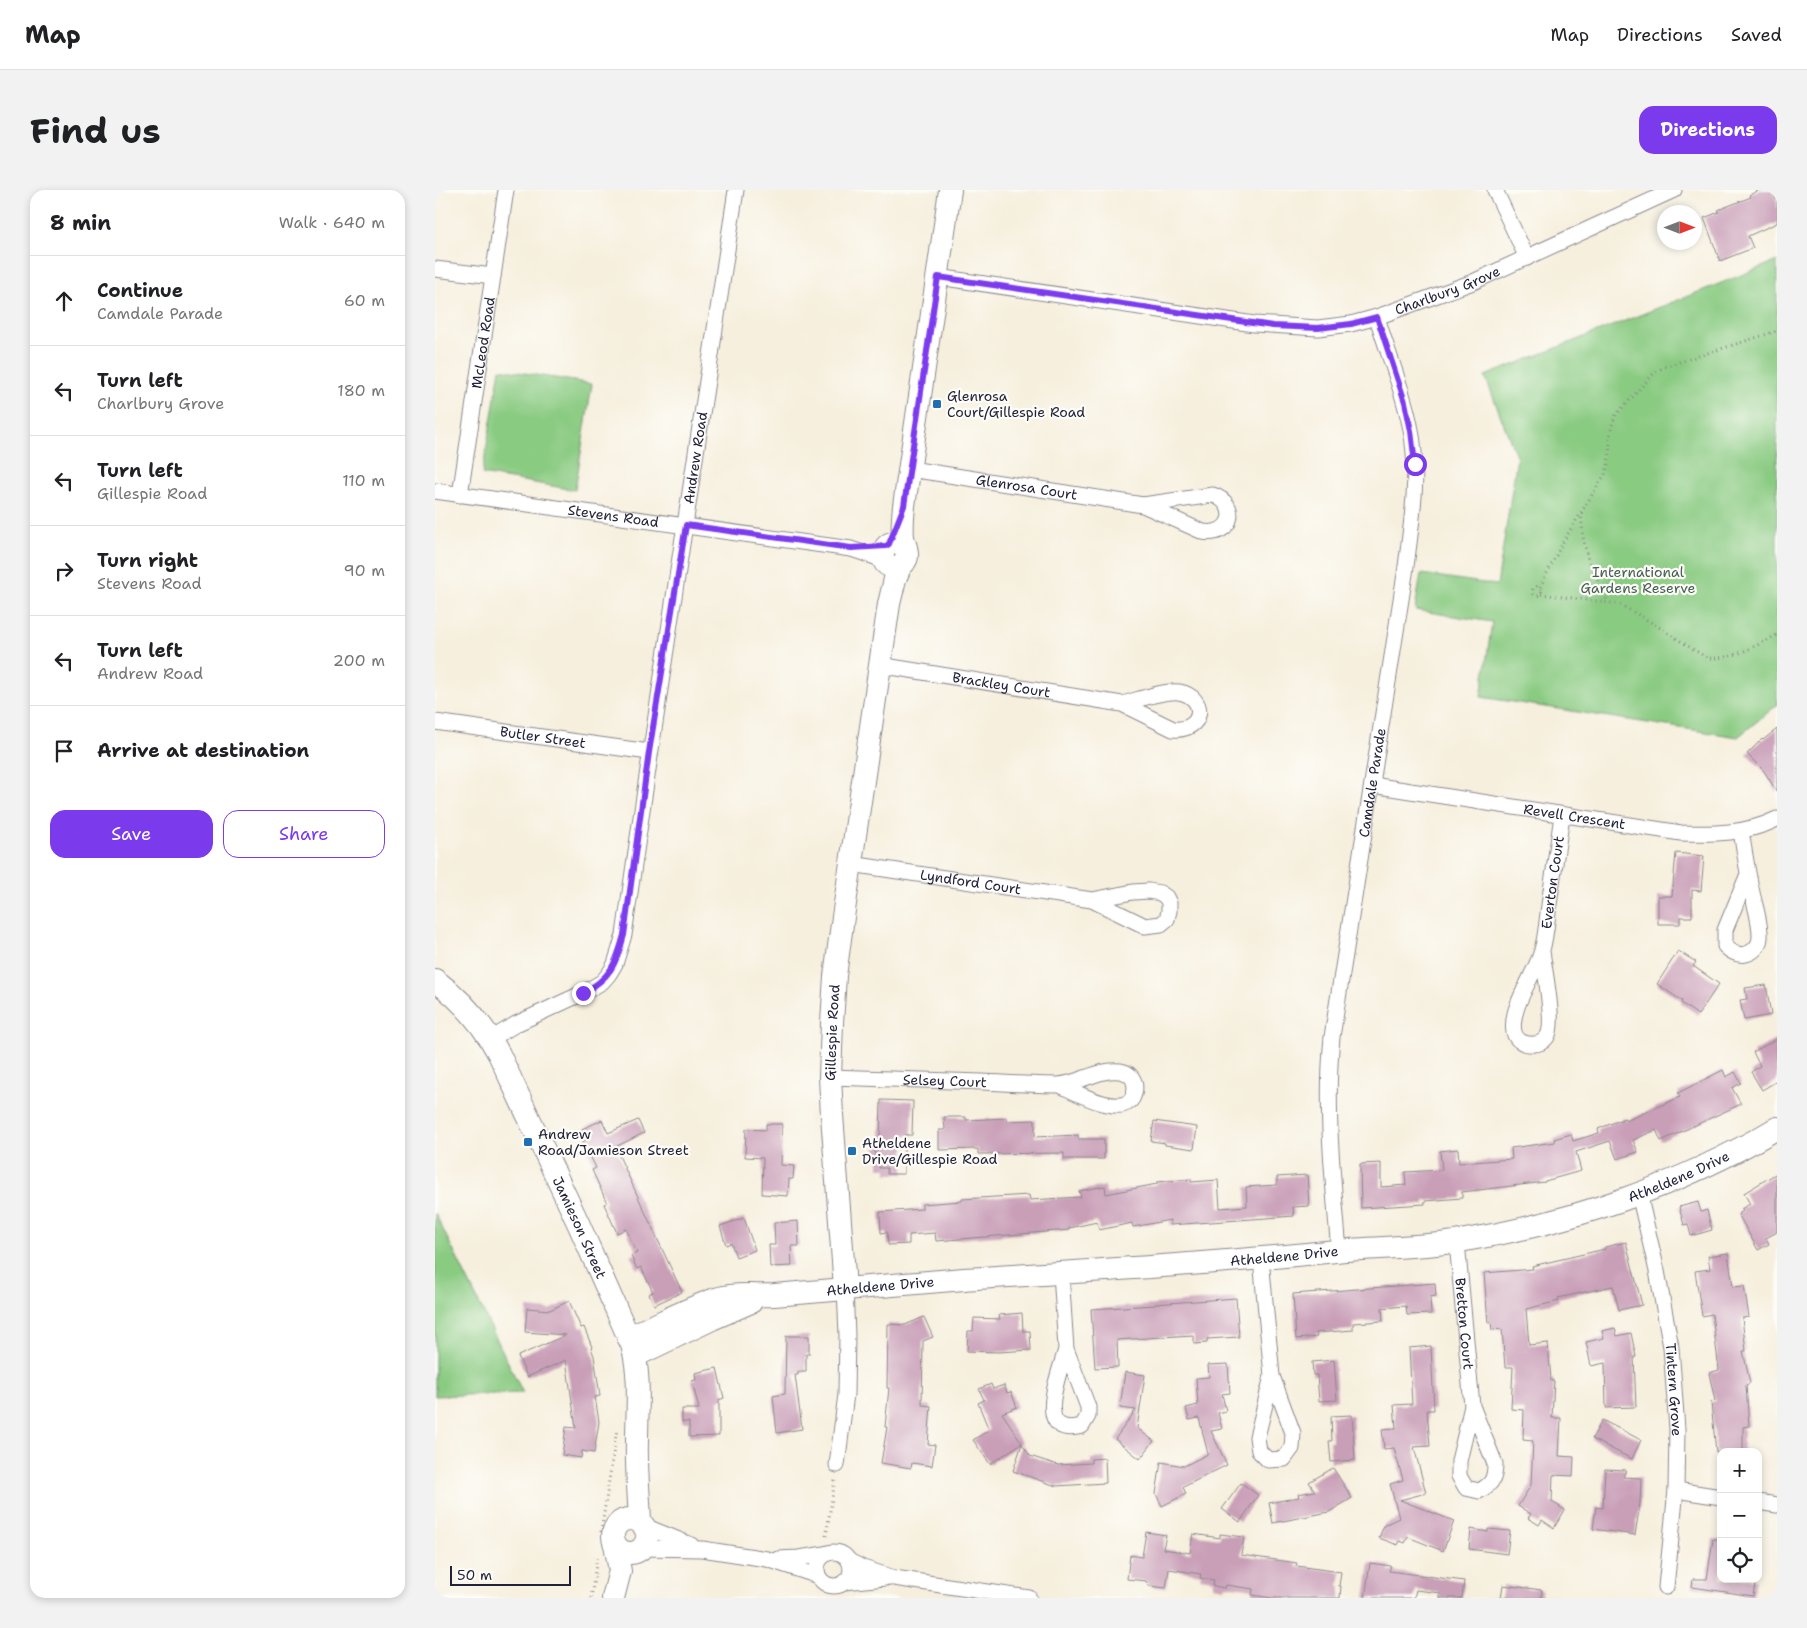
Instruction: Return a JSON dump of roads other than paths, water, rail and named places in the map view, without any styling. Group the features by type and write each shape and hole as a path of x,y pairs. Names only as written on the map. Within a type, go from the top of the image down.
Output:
{"street":[{"name":"McLeod Road","path":"460,495 506,190"},
{"name":"Andrew Road","path":"491,1039 516,1024 593,988 609,974 615,964 624,935 649,752 686,525 736,190"},
{"name":"Gillespie Road","path":"837,1465 845,1394 847,1335 830,1077 835,976 889,604 892,554 904,506 910,470 950,190"},
{"path":"1495,190 1527,258"},
{"name":"Charlbury Grove","path":"938,277 1273,326 1318,328 1351,324 1377,317 1473,282 1674,190"},
{"path":"435,269 493,276"},
{"name":"Camdale Parade","path":"1339,1251 1331,1155 1329,1073 1332,1037 1405,574 1413,504 1415,464 1405,402 1377,317"},
{"name":"Glenrosa Court","path":"910,470 1143,505 1211,534 1220,531 1229,523 1230,515 1226,503 1221,498 1213,495 1143,505"},
{"name":"Stevens Road","path":"435,492 892,554"},
{"name":"Brackley Court","path":"879,665 1122,704"},
{"name":"Butler Street","path":"435,722 649,752"},
{"name":"Revell Crescent","path":"1372,785 1681,833 1716,834 1741,831 1777,819"},
{"name":"Everton Court","path":"1542,951 1548,995 1549,1035 1544,1041 1527,1045 1520,1042 1514,1034 1514,1022 1519,1005 1542,951 1562,815"},
{"path":"1741,831 1760,928 1760,940 1757,947 1751,953 1741,955 1731,952 1725,946 1725,930 1748,874"},
{"name":"Lyndford Court","path":"851,864 1092,900"},
{"name":"Jamieson Street","path":"435,980 462,1003 491,1039 550,1162 632,1346 638,1384 637,1440 624,1538 620,1598"},
{"name":"Selsey Court","path":"830,1077 1060,1085"},
{"name":"Atheldene Drive","path":"632,1346 717,1299 740,1296 1261,1259 1457,1242 1507,1233 1639,1194 1726,1156 1777,1128"},
{"name":"Tintern Grove","path":"1639,1194 1657,1271 1671,1347 1677,1429 1676,1490 1666,1587"},
{"name":"Bretton Court","path":"1457,1242 1472,1406 1495,1464 1495,1472 1491,1484 1479,1491 1466,1488 1459,1476 1459,1461 1472,1406"},
{"path":"1261,1259 1272,1376 1293,1433 1292,1448 1284,1459 1268,1460 1259,1451 1257,1437 1272,1376"},
{"path":"1061,1273 1066,1349"},
{"path":"1676,1490 1717,1496"},
{"path":"1762,1503 1777,1505"},
{"path":"624,1538 702,1549"},
{"path":"624,1538 767,1559 819,1577 829,1585 839,1588 873,1579 894,1578"},
{"path":"613,1598 620,1571 624,1538"},
{"path":"767,1559 799,1558 836,1552 841,1553 849,1561 863,1568 894,1578 1029,1598"},
{"path":"823,1598 818,1564 820,1558 825,1554"},
{"path":"839,1588 851,1573 849,1561"}],"place":[{"name":"Glenrosa Court/Gillespie Road","path":"937,404"},
{"name":"Andrew Road/Jamieson Street","path":"528,1142"},
{"name":"Atheldene Drive/Gillespie Road","path":"852,1151"}],"park label":[{"name":"International Gardens Reserve","path":"1638,580"}]}
